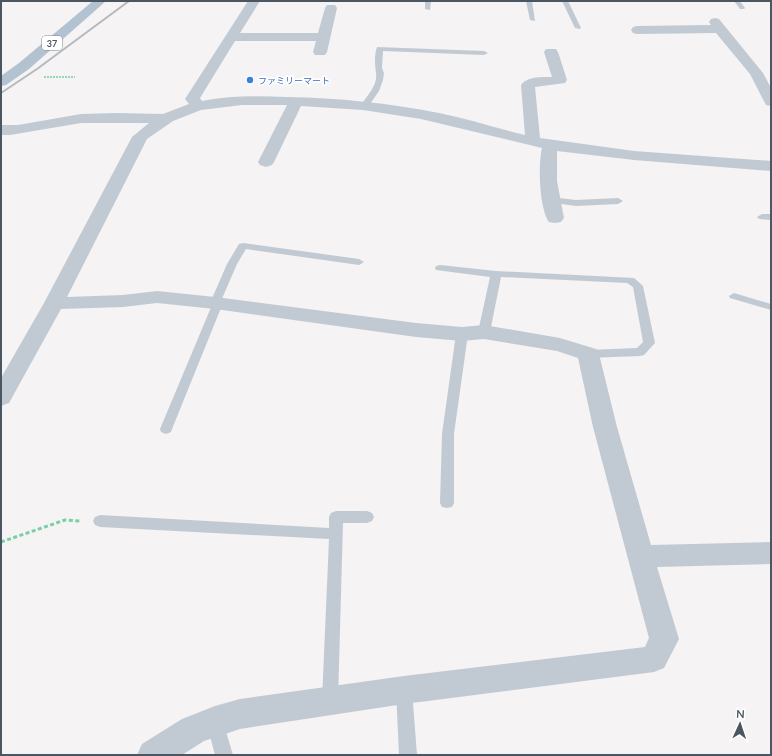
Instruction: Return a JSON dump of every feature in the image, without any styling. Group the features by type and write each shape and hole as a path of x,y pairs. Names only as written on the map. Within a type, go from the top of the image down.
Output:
{"main road":[{"name":"37","path":"1,82 24,66 100,1"}],"street":[{"path":"199,106 192,99 254,1"},
{"path":"320,52 322,37 330,8"},
{"path":"637,30 717,26 756,73 771,102"},
{"path":"232,37 322,37"},
{"path":"533,141 528,85 536,81 560,80 551,52"},
{"path":"1,398 54,303 140,138 152,127 165,119 199,106 231,101 296,101 365,105 441,118 533,141 551,144 614,153 771,166"},
{"path":"266,162 296,101"},
{"path":"1,130 32,128 68,120 98,118 165,119"},
{"path":"551,144 548,153 550,200 555,218"},
{"path":"54,303 123,301 157,297 216,303 416,330 473,333 560,345 588,354 605,426 664,639 654,659 404,690 240,714 215,721 193,730 153,755"},
{"path":"640,556 771,553"}],"lane":[{"path":"428,1 428,9"},
{"path":"529,1 533,20"},
{"path":"565,1 578,28"},
{"path":"737,1 742,8"},
{"path":"365,105 375,91 379,80 380,72 378,68 380,49 484,53"},
{"path":"550,200 563,203 585,204 618,202"},
{"path":"166,429 192,370 216,303 232,264 243,246 358,262"},
{"path":"440,268 496,274 630,280 638,286 649,343 640,352 588,354"},
{"path":"447,503 448,434 473,333 496,274"},
{"path":"734,296 771,307"},
{"path":"330,701 336,517 368,517"},
{"path":"100,521 336,534"},
{"path":"404,690 408,755"},
{"path":"215,721 224,755"}],"path":[{"path":"1,542 65,520 100,521"}],"railway":[{"path":"1,93 37,69 129,1"}],"place":[{"name":"ファミリーマート","path":"250,80"}]}
